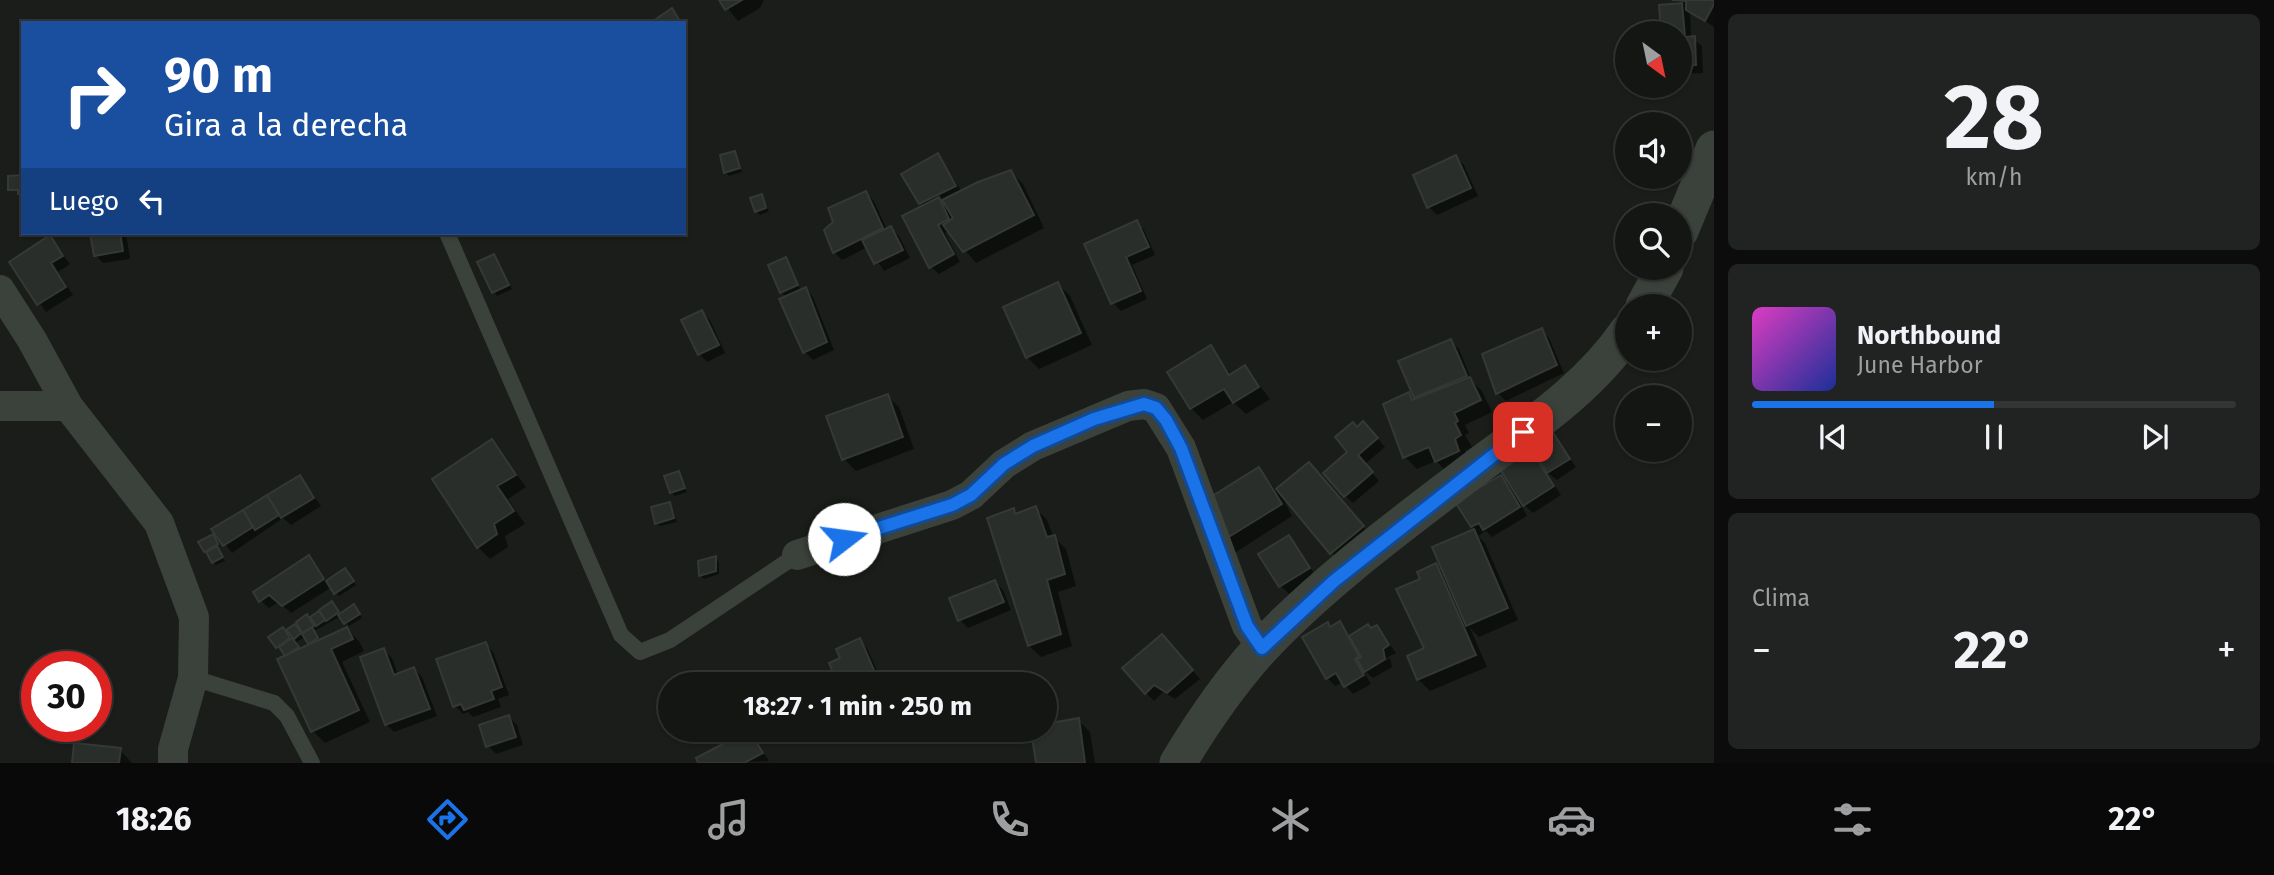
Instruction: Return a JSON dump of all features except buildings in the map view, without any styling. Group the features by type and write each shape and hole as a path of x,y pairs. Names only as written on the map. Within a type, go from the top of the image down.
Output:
{"street":[{"path":"1692,203 1714,149"},
{"path":"0,290 32,340 68,406 159,523 194,617 193,678 173,749 173,763"},
{"path":"1178,763 1195,736 1262,648 1334,581 1575,391 1615,346"},
{"path":"797,555 952,505 971,495 1004,464 1033,446 1117,411 1144,404 1156,408 1166,420 1181,448 1247,626 1262,648"},
{"path":"0,406 68,406"}],"lane":[{"path":"448,235 575,533 621,635 631,647 640,652 670,640 797,555"},
{"path":"193,678 274,703 287,716 313,763"}],"route":[{"path":"844,539 952,505 971,495 1004,464 1033,446 1128,406 1144,404 1156,408 1166,420 1181,448 1247,626 1254,641 1262,648 1334,581 1523,432"}]}
